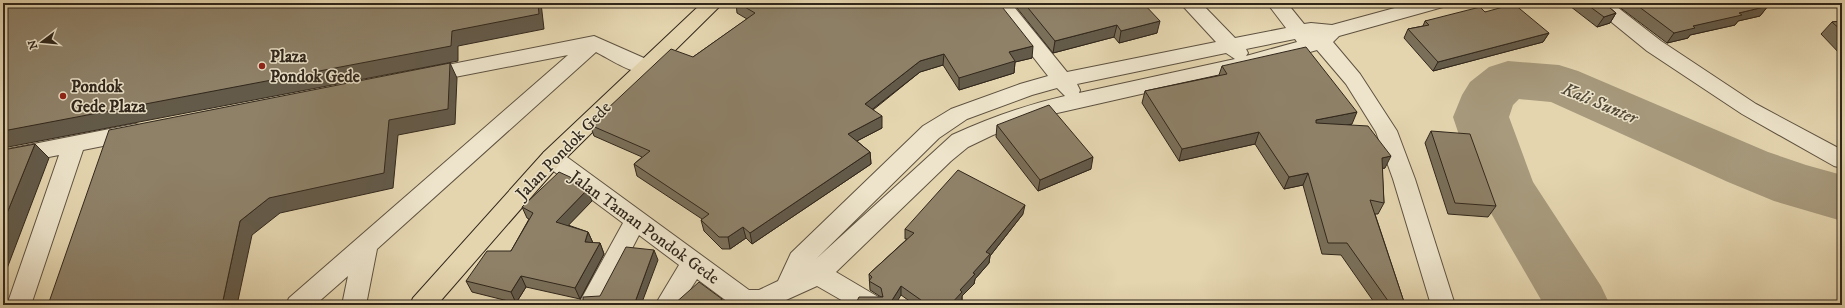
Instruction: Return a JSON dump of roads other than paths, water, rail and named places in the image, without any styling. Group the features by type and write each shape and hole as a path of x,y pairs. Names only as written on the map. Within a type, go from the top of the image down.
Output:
{"main road":[{"name":"Jalan Pondok Gede","path":"422,305 552,158 713,3"}],"street":[{"path":"1001,3 1077,100"},
{"path":"1190,3 1247,63"},
{"path":"1277,3 1315,36 1353,79 1386,131 1404,179 1443,305"},
{"path":"752,302 787,287 960,141 985,129 1040,109 1247,63 1315,36 1436,3"},
{"path":"1600,3 1654,46 1749,109 1842,160"},
{"path":"809,267 931,132 959,114 1027,89 1062,80 1231,45 1315,36"},
{"path":"298,305 594,43"},
{"path":"406,79 594,43 632,62 646,67"},
{"path":"1138,64 1149,86"},
{"path":"1027,89 1040,109"},
{"path":"3,158 151,129"},
{"path":"18,305 74,144"},
{"name":"Jalan Taman Pondok Gede","path":"552,158 694,263 752,302"},
{"path":"590,305 636,220"},
{"path":"354,305 366,245"},
{"path":"667,305 694,263"},
{"path":"809,267 871,305"}],"waterway":[{"name":"Kali Sunter","path":"1578,305 1506,189 1481,117 1489,95 1508,80 1559,84 1748,167 1795,185 1842,198"}],"place":[{"name":"Plaza Pondok Gede","path":"262,66"},
{"name":"Pondok Gede Plaza","path":"63,96"}]}
